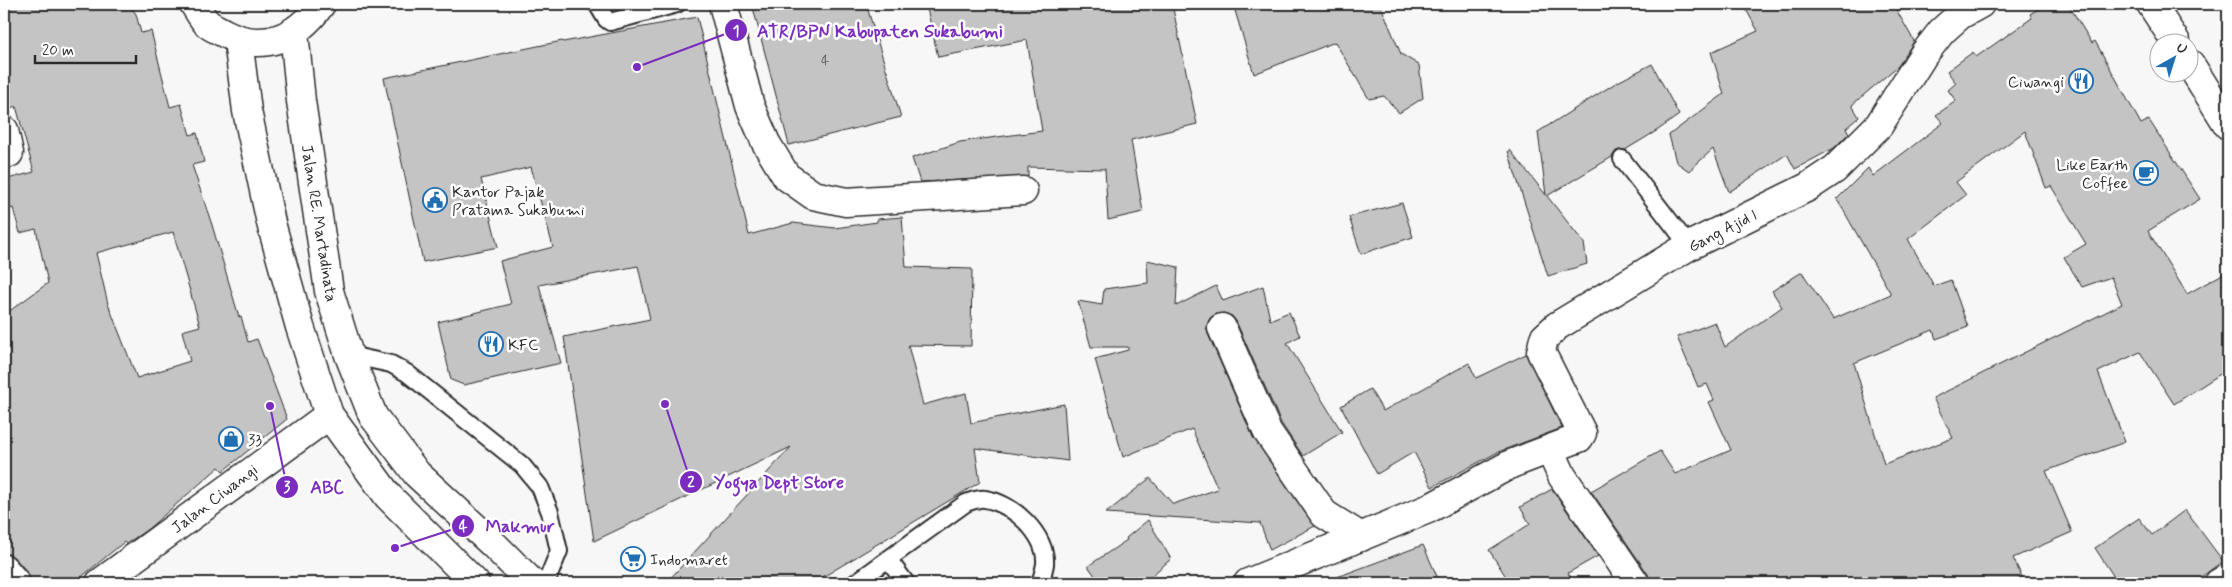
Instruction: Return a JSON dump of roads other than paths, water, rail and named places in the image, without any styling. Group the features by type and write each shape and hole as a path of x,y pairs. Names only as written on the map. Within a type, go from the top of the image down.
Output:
{"street":[{"path":"194,4 207,24 238,40 257,43 276,40 294,32 310,19 321,4"},
{"path":"723,4 750,106 766,143 786,176 813,195 846,202 1023,191"},
{"name":"Gang Ajid l","path":"1550,449 1579,438 1582,433 1541,352 1544,338 1557,326 1690,246 1808,187 1835,169 1879,125 1942,31 1960,16 1980,4"},
{"path":"2151,4 2169,32"},
{"name":"Jalan RE. Martadinata","path":"294,32 301,100 329,291 349,355 373,416 416,474 494,545 532,583"},
{"path":"238,40 247,111 271,223 300,327 329,415 388,496 475,583"},
{"path":"2200,80 2228,125"},
{"path":"1222,328 1267,431 1324,514 1361,537"},
{"name":"Jalan Ciwangi","path":"100,583 329,415"},
{"path":"1248,583 1428,509 1511,464 1550,449 1562,476 1635,583"},
{"path":"4,570 16,583"},
{"path":"2219,583 2228,578"}],"lane":[{"path":"598,4 606,19 610,22 677,4"},
{"path":"1622,159 1690,246"},
{"path":"349,355 391,364 407,373 522,465 540,487 550,512 559,552 546,583"},
{"path":"855,583 966,503 983,499 1000,503 1021,517 1038,535 1045,563 1040,583"},
{"path":"888,559 906,583"}],"place":[{"name":"ATR/BPN Kabupaten Sukabumi","path":"637,67"},
{"name":"Ciwangi","path":"2081,81"},
{"name":"Like Earth Coffee","path":"2146,173"},
{"name":"Kantor Pajak Pratama Sukabumi","path":"435,200"},
{"name":"KFC","path":"491,344"},
{"name":"Yogya Dept Store","path":"665,404"},
{"name":"ABC","path":"270,406"},
{"name":"33","path":"231,439"},
{"name":"Makmur","path":"395,548"},
{"name":"Indomaret","path":"633,559"}]}
